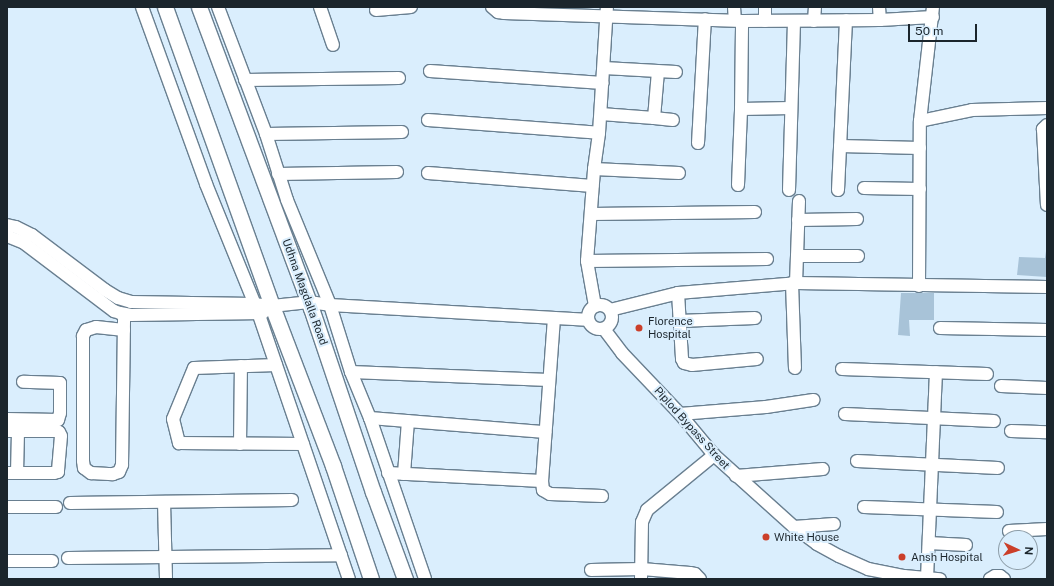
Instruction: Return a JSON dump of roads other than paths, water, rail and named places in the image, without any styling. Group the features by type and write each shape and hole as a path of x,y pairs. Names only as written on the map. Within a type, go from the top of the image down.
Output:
{"main road":[{"path":"165,7 273,310 333,466 371,579"},
{"name":"Udhna Magdalla Road","path":"199,7 310,305 373,492 405,579"}],"street":[{"path":"142,7 206,184 276,365 349,579"},
{"path":"218,7 266,134 290,208 330,305 351,372 370,418 425,579"},
{"path":"320,7 333,45"},
{"path":"376,10 411,7"},
{"path":"492,7 498,12 504,13 607,11 705,19 794,22 880,20 933,12 920,121 919,286"},
{"path":"734,7 738,20 741,109 738,185"},
{"path":"765,7 765,21"},
{"path":"814,7 814,21"},
{"path":"880,7 880,20"},
{"path":"595,306 587,261 592,186 601,114 607,11"},
{"path":"698,143 705,19"},
{"path":"838,190 846,20"},
{"path":"789,190 794,22"},
{"path":"604,68 676,72"},
{"path":"430,71 603,83"},
{"path":"654,118 658,71"},
{"path":"245,80 400,78"},
{"path":"741,109 791,108"},
{"path":"920,121 972,110 1047,108"},
{"path":"601,114 673,120"},
{"path":"428,120 599,134"},
{"path":"1047,125 1043,129 1047,205"},
{"path":"266,134 402,132"},
{"path":"840,146 920,148"},
{"path":"594,169 679,173"},
{"path":"278,174 397,172"},
{"path":"428,173 592,186"},
{"path":"864,188 920,189"},
{"path":"795,368 794,283 797,256 799,200"},
{"path":"591,214 755,212"},
{"path":"798,220 857,219"},
{"path":"7,225 16,227 32,235 105,290 126,301 145,304 273,310 310,305 330,305 588,320"},
{"path":"7,236 24,243 114,312 124,314 255,308"},
{"path":"797,256 858,256"},
{"path":"587,261 766,259"},
{"path":"610,310 611,321 604,329 596,329 590,324 588,320 589,312 595,306 603,306 610,310 678,293 794,283 1047,287"},
{"path":"678,293 682,359 684,363 692,365 757,360"},
{"path":"124,314 124,330 122,466 119,472 113,474 91,473 84,468 83,462 83,336 86,330 96,328 124,330"},
{"path":"554,318 545,432 542,481 543,490 550,494 602,496"},
{"path":"679,321 755,318"},
{"path":"940,328 1047,330"},
{"name":"Piplod Bypass Street","path":"604,329 622,353 680,414 714,456 794,527 817,544 868,569 940,579"},
{"path":"276,365 194,368 173,418 179,443 303,444"},
{"path":"240,444 241,366"},
{"path":"842,368 987,374"},
{"path":"351,372 549,380"},
{"path":"927,578 936,372"},
{"path":"7,419 58,420 60,413 60,383 23,382"},
{"path":"1001,386 1047,388"},
{"path":"680,414 766,407 813,400"},
{"path":"845,414 994,421"},
{"path":"370,418 545,432"},
{"path":"404,474 408,421"},
{"path":"13,431 59,432 61,436 58,472 54,474 12,473 13,431"},
{"path":"1011,431 1047,432"},
{"path":"642,574 642,522 647,510 714,456"},
{"path":"857,461 998,468"},
{"path":"736,476 823,469"},
{"path":"388,473 542,481"},
{"path":"70,503 292,500"},
{"path":"164,502 166,579"},
{"path":"7,507 56,507"},
{"path":"864,507 997,512"},
{"path":"794,527 834,524"},
{"path":"1028,530 1047,529"},
{"path":"929,544 966,545"},
{"path":"68,558 340,555"},
{"path":"7,561 52,561"},
{"path":"591,570 642,574 690,573 695,574 700,579"},
{"path":"990,579 995,576 1000,576 1004,579"}],"place":[{"name":"Florence Hospital","path":"639,328"},
{"name":"White House","path":"766,537"},
{"name":"Ansh Hospital","path":"902,557"}]}
